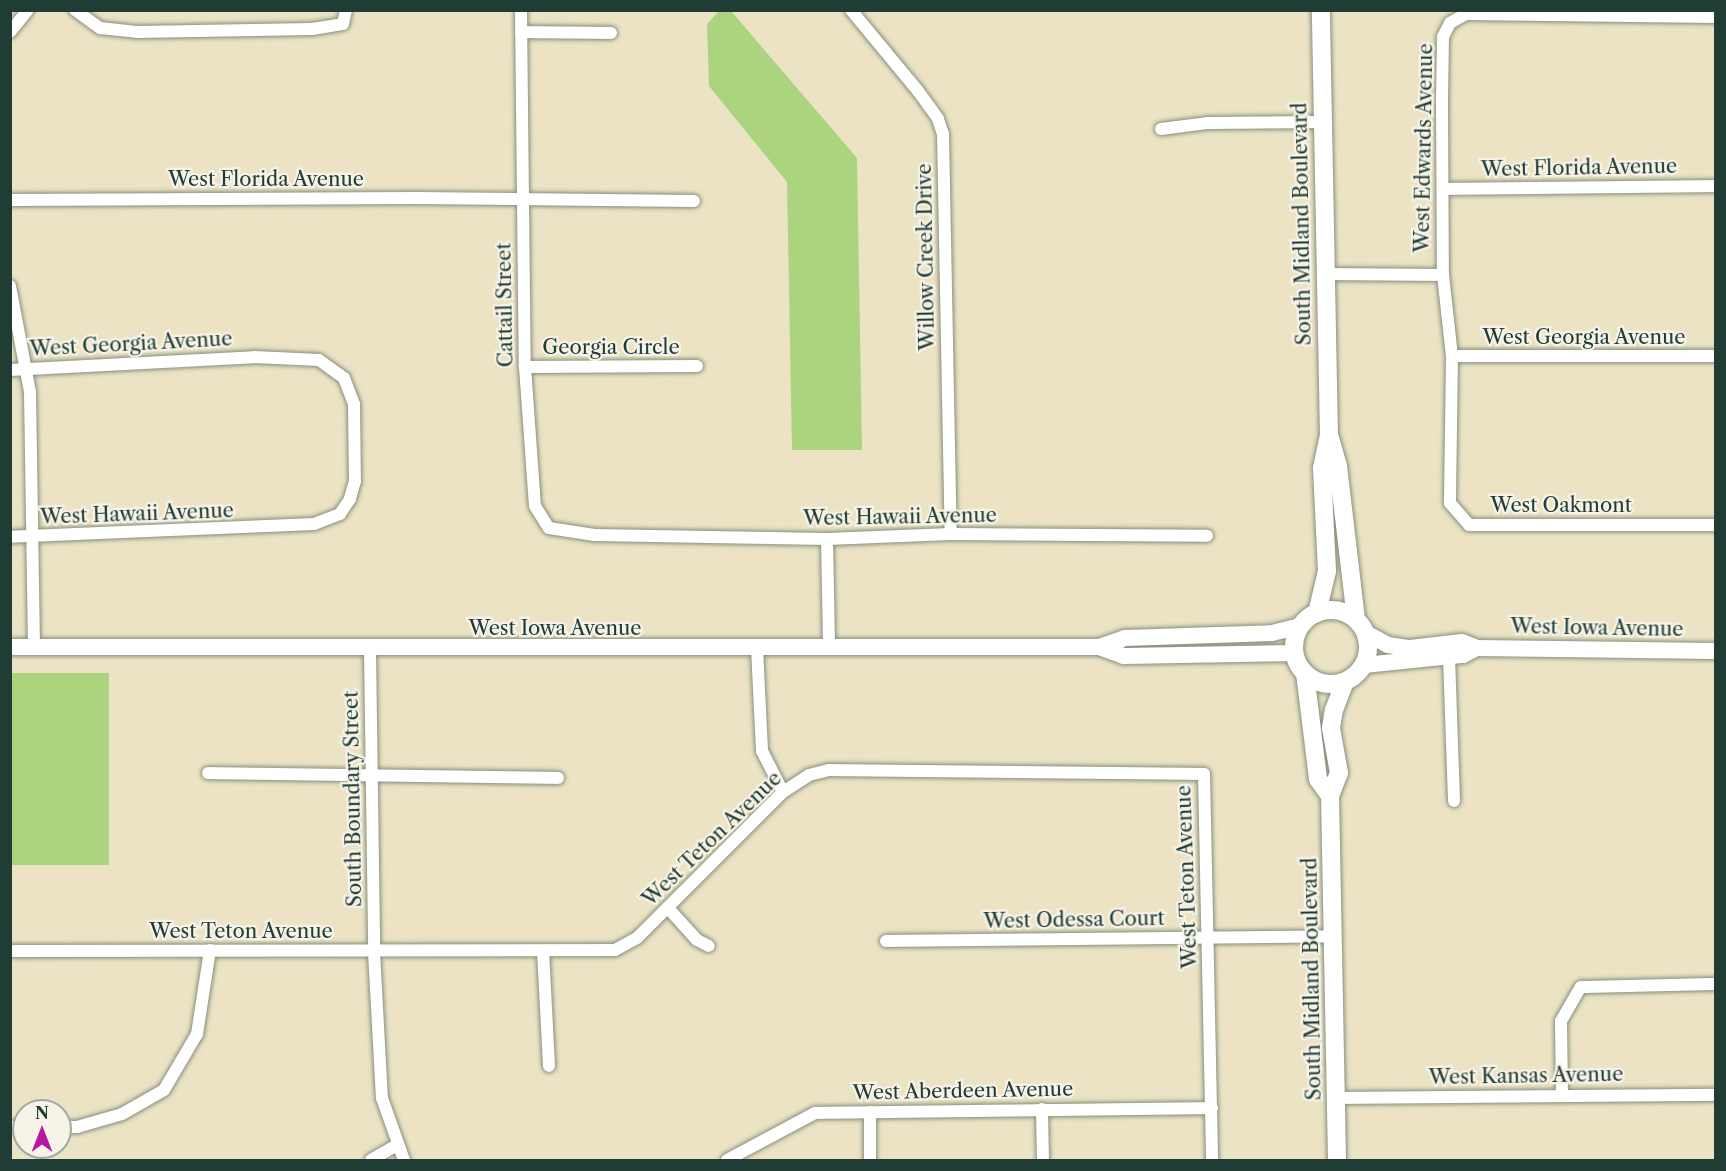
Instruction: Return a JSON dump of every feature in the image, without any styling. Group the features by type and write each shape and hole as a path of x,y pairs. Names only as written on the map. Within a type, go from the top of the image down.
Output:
{"main road":[{"name":"South Midland Boulevard","path":"1317,613 1327,571 1322,468 1329,436 1321,10"},
{"name":"South Midland Boulevard","path":"1329,436 1338,466 1361,626"},
{"path":"1332,610 1361,626 1368,653 1364,665 1345,682 1321,683 1305,673 1295,653 1301,626 1317,613 1332,610"},
{"name":"South Midland Boulevard","path":"1305,673 1318,779 1330,796"},
{"name":"South Midland Boulevard","path":"1337,1161 1335,936 1330,796 1339,773 1332,719 1345,682"}],"street":[{"path":"10,32 28,10"},
{"path":"75,10 100,28 137,32 312,29 343,24 346,10"},
{"name":"Cattail Street","path":"521,10 525,367 536,506 549,528 594,535"},
{"name":"Willow Creek Drive","path":"851,10 918,92 938,119 943,134 951,534"},
{"name":"West Edwards Avenue","path":"1449,469 1452,356 1443,275 1443,37 1450,23 1466,14 1716,17"},
{"path":"521,32 611,33"},
{"path":"1161,129 1207,123 1322,122"},
{"name":"West Florida Avenue","path":"1443,189 1716,186"},
{"name":"West Florida Avenue","path":"10,200 522,198 694,201"},
{"path":"1326,274 1443,275"},
{"path":"10,286 28,368 34,537 34,646"},
{"name":"West Georgia Avenue","path":"1452,356 1716,356"},
{"name":"West Georgia Avenue","path":"10,370 254,357 319,360 344,378 354,404 355,481 340,514 314,524 265,528"},
{"name":"Georgia Circle","path":"525,367 697,366"},
{"name":"West Oakmont","path":"1449,469 1450,503 1469,525 1716,525"},
{"name":"West Hawaii Avenue","path":"10,537 265,528"},
{"name":"West Hawaii Avenue","path":"594,535 827,539 951,534 1207,536"},
{"path":"827,539 829,648"},
{"name":"West Iowa Avenue","path":"10,647 370,649 1099,647 1125,638 1272,633 1301,626"},
{"name":"West Iowa Avenue","path":"1361,626 1388,645 1410,648 1462,642 1477,648"},
{"name":"West Iowa Avenue","path":"1099,647 1124,656 1295,653"},
{"path":"756,648 762,751 783,792"},
{"name":"West Iowa Avenue","path":"1364,665 1449,657 1477,648 1716,651"},
{"name":"South Boundary Street","path":"370,649 374,952 382,1098 404,1161"},
{"path":"1449,657 1454,801"},
{"name":"West Teton Avenue","path":"10,951 615,950 637,938 783,792 809,775 829,770 1204,774 1212,1161"},
{"path":"208,773 558,778"},
{"path":"668,908 697,940 709,946"},
{"name":"West Odessa Court","path":"886,941 1335,936"},
{"path":"72,1127 122,1114 164,1090 197,1034 210,950"},
{"path":"543,951 549,1066"},
{"path":"1562,1095 1561,1021 1581,987 1716,984"},
{"name":"West Kansas Avenue","path":"1338,1098 1716,1095"},
{"name":"West Aberdeen Avenue","path":"728,1161 815,1113 1212,1108"},
{"path":"1042,1109 1043,1161"},
{"path":"870,1112 870,1161"},
{"path":"371,1161 397,1145"}],"green space":[{"path":"719,11 731,11 857,158 862,450 792,450 787,182 709,86 707,24"},
{"path":"11,673 109,673 109,865 11,865"}]}
